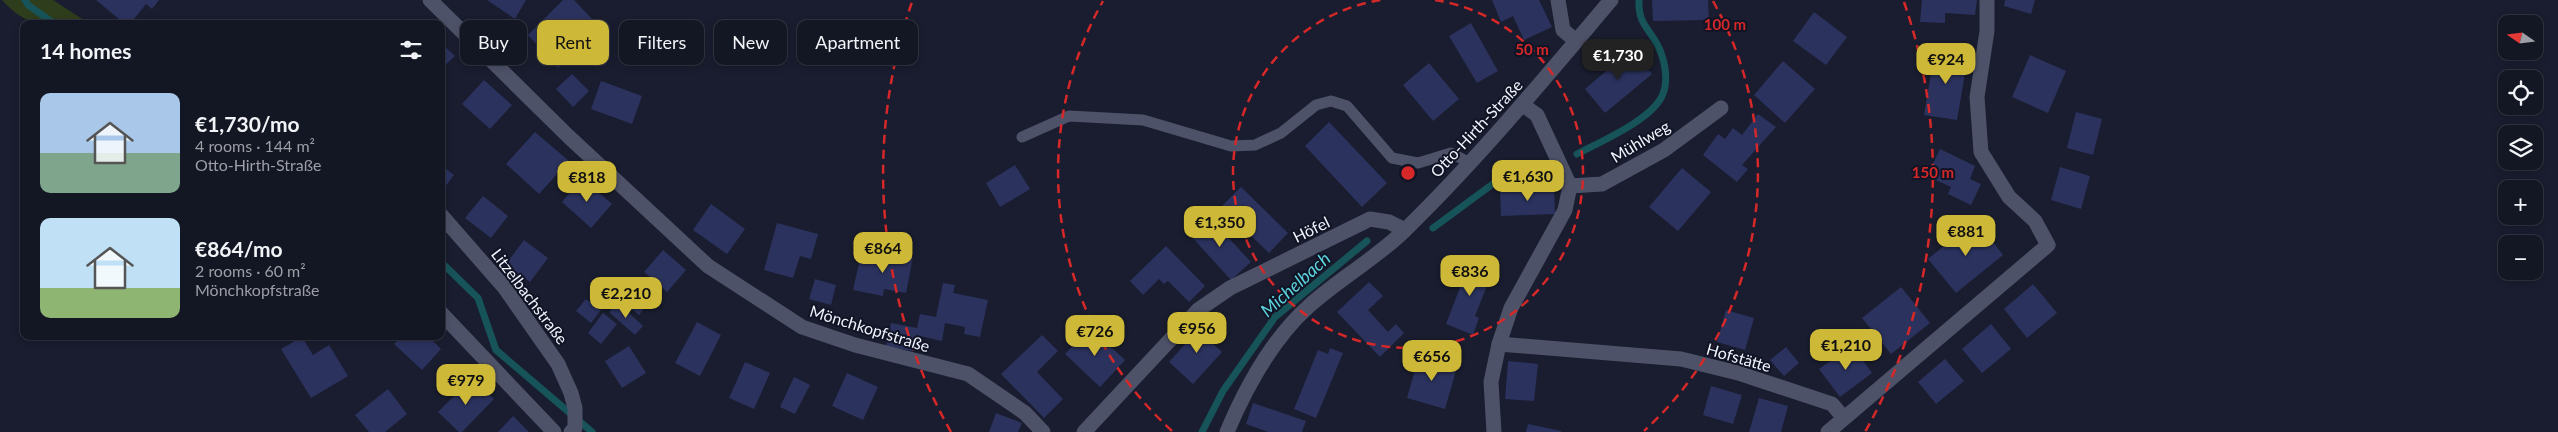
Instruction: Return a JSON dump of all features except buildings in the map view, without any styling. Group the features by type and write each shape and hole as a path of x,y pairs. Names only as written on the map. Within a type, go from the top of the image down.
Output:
{"street":[{"name":"Mönchkopfstraße","path":"430,0 568,136 708,266 802,327 856,345 968,374 1025,413 1043,432"},
{"path":"1558,0 1564,30 1576,41"},
{"name":"Otto-Hirth-Straße","path":"1227,432 1268,354 1308,307 1377,256 1405,230 1523,105 1611,0"},
{"path":"1828,432 2048,245 2036,221 2009,197 1981,152 1977,97 1988,31 1987,0"},
{"path":"1494,432 1492,382 1499,344 1511,308 1566,210 1570,186 1537,115 1523,105"},
{"name":"Mühlweg","path":"1570,186 1602,184 1664,150 1721,108"},
{"name":"Höfel","path":"1084,432 1198,310 1230,288 1370,219 1389,222 1405,230"},
{"name":"Litzelbachstraße","path":"445,220 504,287 558,364 571,393 575,408 573,430"},
{"path":"445,317 554,432"},
{"name":"Hofstätte","path":"1499,344 1681,359 1738,373 1832,404 1843,418"}],"lane":[{"path":"1022,137 1069,116 1143,120 1231,146 1256,145 1281,133 1316,105 1331,101 1347,106 1392,158 1418,163 1451,153 1468,162"}],"green space":[{"path":"2,0 53,0 84,20 28,20"}],"waterway":[{"path":"25,0 28,5 49,20"},
{"name":"Michelbach","path":"1577,154 1636,122 1647,114 1662,96 1666,78 1663,59 1659,48 1642,21 1639,0"},
{"name":"Michelbach","path":"1433,228 1509,172"},
{"name":"Michelbach","path":"1202,432 1223,391 1275,317 1367,241"},
{"path":"445,266 478,298 496,350 592,432"}]}
